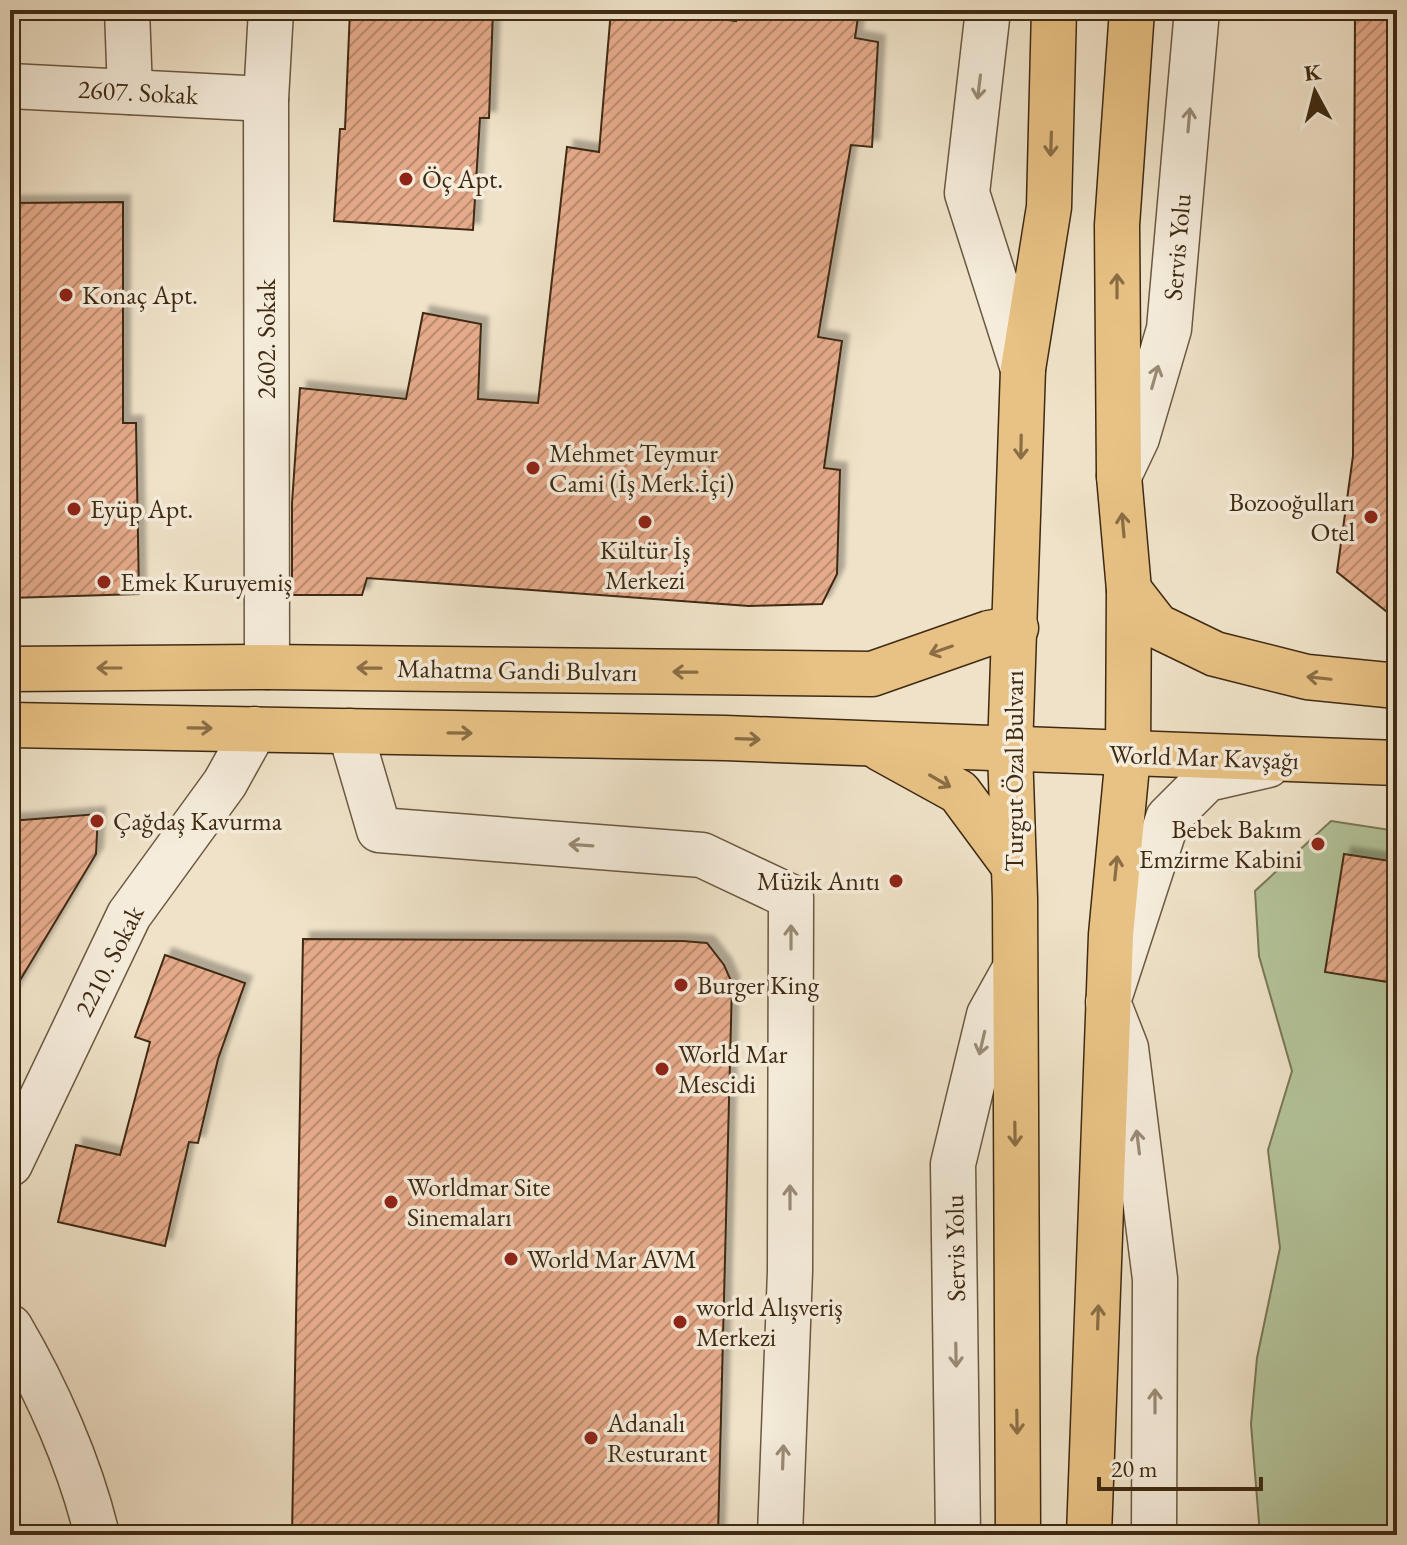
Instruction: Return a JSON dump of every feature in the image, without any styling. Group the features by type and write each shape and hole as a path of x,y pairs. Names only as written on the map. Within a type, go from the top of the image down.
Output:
{"main road":[{"name":"Turgut Özal Bulvarı","path":"1018,1535 1010,750 1023,369 1049,207 1054,10"},
{"path":"1089,1535 1113,899 1128,755 1129,590 1119,476 1117,225 1132,10"},
{"path":"1129,590 1157,626 1215,654 1307,677 1397,686"},
{"name":"Mahatma Gandi Bulvarı","path":"10,669 267,667 872,674 989,633 1016,628"},
{"path":"10,725 872,744 1010,750"},
{"path":"872,744 959,792 1013,865"},
{"name":"World Mar Kavşağı","path":"1010,750 1397,763"}],"street":[{"path":"127,10 130,92"},
{"name":"2602. Sokak","path":"267,667 266,99 271,10"},
{"path":"988,10 967,193 1023,369"},
{"name":"Servis Yolu","path":"1119,476 1137,438 1169,329 1197,10"},
{"name":"2607. Sokak","path":"10,86 266,99"},
{"name":"2210. Sokak","path":"10,1164 129,915 225,783 255,729"},
{"path":"350,731 379,830 702,855 791,897 790,1271 780,1535"},
{"path":"1154,1535 1155,1279 1126,1048 1108,1002 1168,818 1207,779 1289,760"},
{"name":"Servis Yolu","path":"958,1535 953,1164 989,1015 1013,972"},
{"path":"10,1327 33,1365 89,1502 97,1535"}],"green space":[{"path":"1331,821 1397,831 1397,1535 1260,1535 1251,1424 1257,1358 1280,1248 1268,1150 1292,1071 1259,956 1255,891"}],"building":[{"path":"350,10 493,10 489,118 480,118 473,230 334,221 340,129 345,129"},
{"path":"611,10 656,10 736,21 737,10 859,10 855,38 878,42 872,147 851,145 818,337 842,341 824,468 840,470 837,574 822,604 749,606 367,578 362,595 292,595 292,503 300,388 406,399 423,313 481,324 478,399 538,403 567,147 599,152"},
{"path":"1355,10 1397,10 1397,620 1337,572 1353,456"},
{"path":"123,202 123,423 136,423 139,594 10,598 10,203"},
{"path":"98,814 96,854 10,997 10,821"},
{"path":"1344,854 1397,862 1397,923 1388,982 1325,972"},
{"name":"World Mar AVM","path":"303,939 683,941 707,943 724,965 732,983 718,1535 292,1535"},
{"path":"165,955 245,983 218,1059 198,1143 189,1142 165,1246 58,1222 76,1145 120,1155 150,1042 135,1037"}],"place":[{"name":"Öç Apt.","path":"406,179"},
{"name":"Konaç Apt.","path":"66,295"},
{"name":"Mehmet Teymur Cami (İş Merk.İçi)","path":"533,468"},
{"name":"Eyüp Apt.","path":"74,509"},
{"name":"Bozooğulları Otel","path":"1371,517"},
{"name":"Kültür İş Merkezi","path":"645,522"},
{"name":"Emek Kuruyemiş","path":"104,582"},
{"name":"Çağdaş Kavurma","path":"97,821"},
{"name":"Bebek Bakım Emzirme Kabini","path":"1318,844"},
{"name":"Müzik Anıtı","path":"896,881"},
{"name":"Burger King","path":"681,985"},
{"name":"World Mar Mescidi","path":"662,1069"},
{"name":"Worldmar Site Sinemaları","path":"391,1202"},
{"name":"World Mar AVM","path":"511,1259"},
{"name":"world Alışveriş Merkezi","path":"680,1322"},
{"name":"Adanalı Resturant","path":"591,1438"}]}
